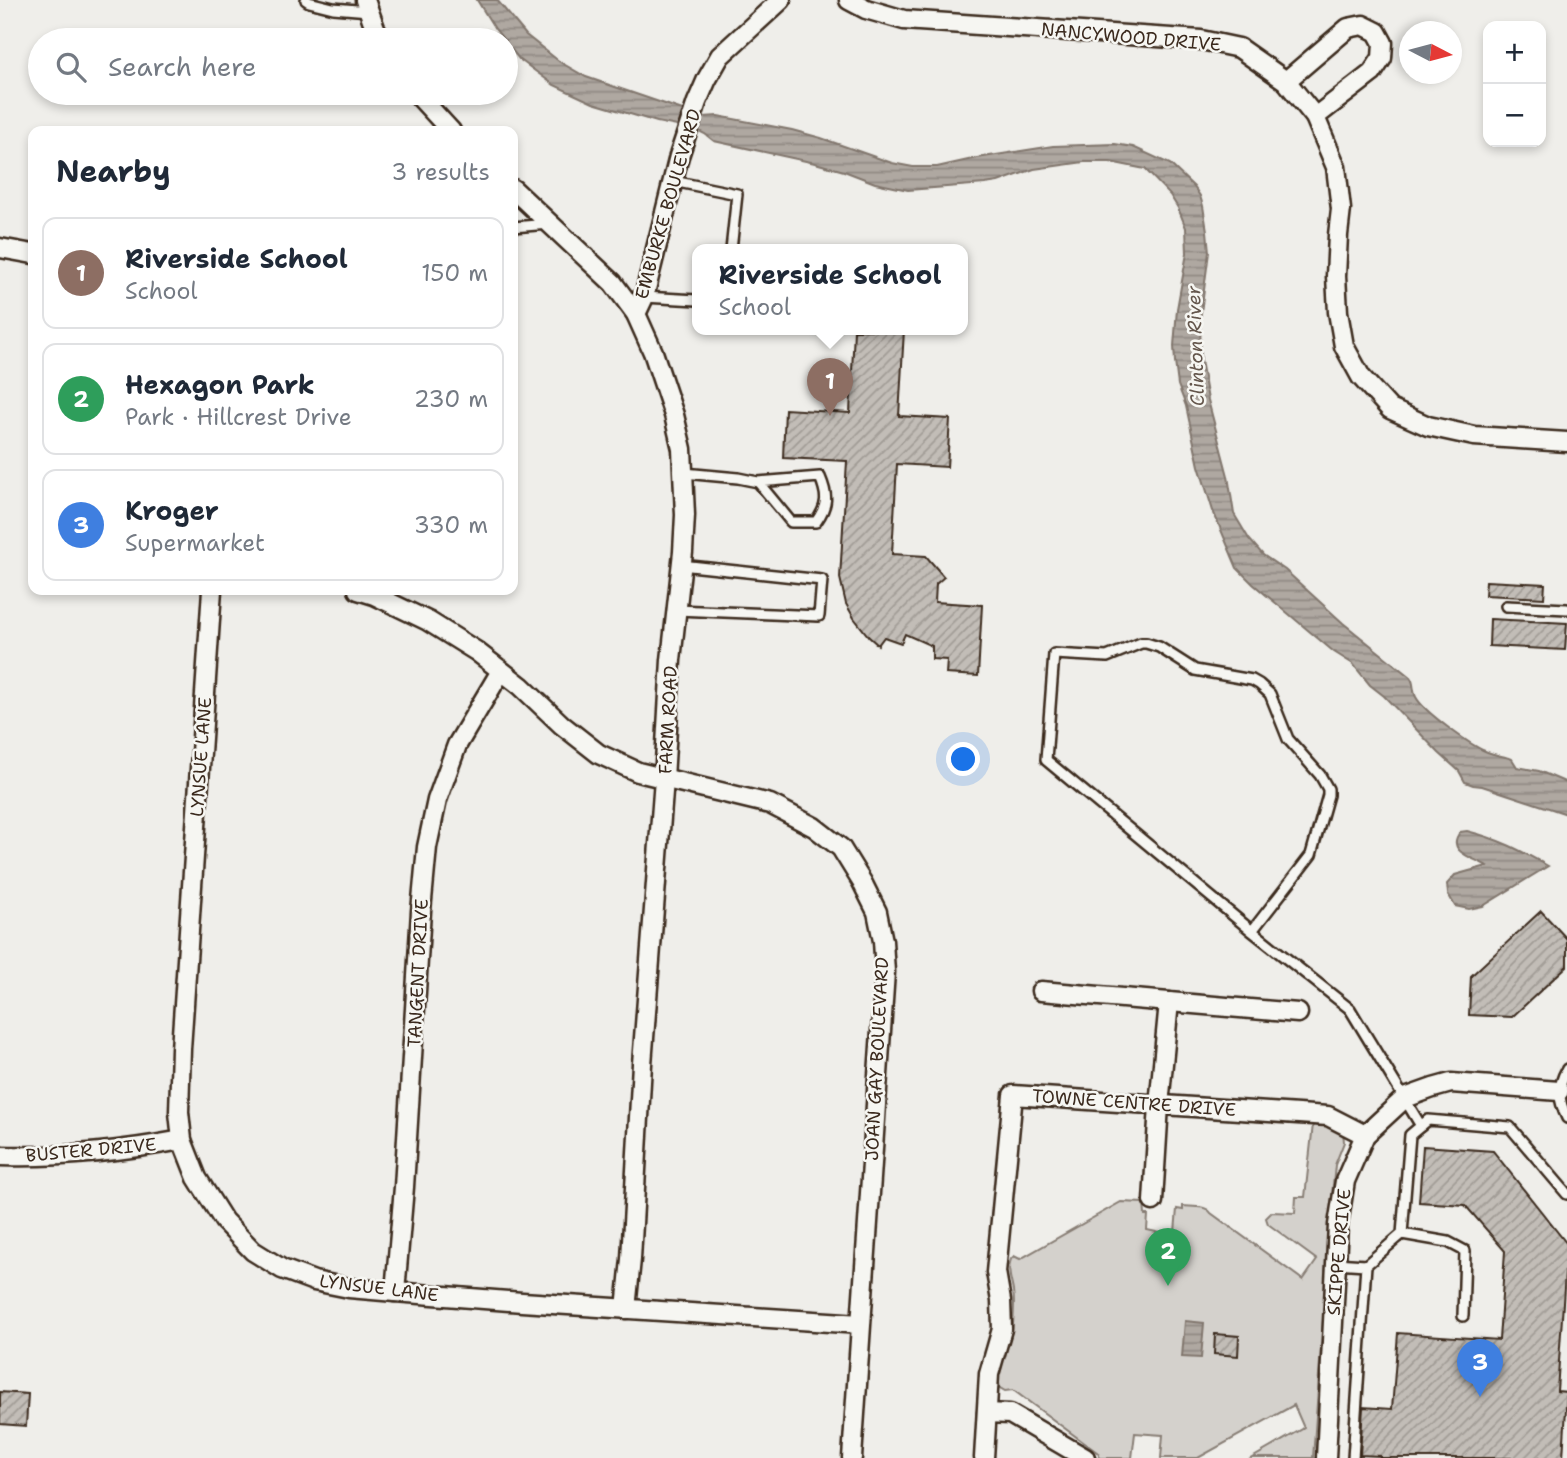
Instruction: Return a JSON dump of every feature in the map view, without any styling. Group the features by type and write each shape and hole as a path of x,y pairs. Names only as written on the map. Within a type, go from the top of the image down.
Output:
{"street":[{"name":"EMBURKE BOULEVARD","path":"636,314 644,297 679,156 707,79 720,56 781,0"},
{"name":"NANCYWOOD DRIVE","path":"849,0 866,9 904,20 1201,40 1239,48 1286,81 1315,117 1336,167 1341,209 1336,276 1338,312 1344,346 1361,377 1390,409 1428,426 1474,436 1567,442"},
{"path":"367,5 375,28"},
{"path":"1286,81 1348,28 1363,25 1377,32 1383,43 1382,58 1372,73 1315,117"},
{"path":"427,105 445,126"},
{"name":"FARM ROAD","path":"518,194 613,283 636,314 653,352 682,449 685,515 671,660 626,1309"},
{"path":"0,248 28,253"},
{"name":"LYNSUE LANE","path":"212,595 179,1112 181,1140 197,1178 223,1221 253,1251 282,1269 314,1281 349,1288 860,1324"},
{"name":"JOAN GAY BOULEVARD","path":"374,595 428,621 476,651 599,754 638,772 770,804 814,827 841,848 862,882 877,912 883,941 885,972 852,1458"},
{"name":"TANGENT DRIVE","path":"395,1292 427,847 437,800 457,745 501,671"},
{"path":"1041,991 1298,1013"},
{"path":"1153,1201 1159,1105 1170,1002"},
{"name":"SKIPPE DRIVE","path":"1326,1458 1338,1225 1345,1181 1365,1135 1405,1098 1433,1087 1451,1083 1559,1091"},
{"name":"TOWNE CENTRE DRIVE","path":"984,1458 989,1374 1002,1329 996,1272 1013,1095 1328,1116 1365,1135"},
{"name":"BUSTER DRIVE","path":"0,1156 79,1154 181,1140"},
{"path":"987,1413 1010,1414 1085,1458"}],"lane":[{"path":"306,0 333,8 367,5"},
{"path":"673,181 737,194 732,244"},
{"path":"518,227 550,224"},
{"path":"644,297 692,300"},
{"path":"684,472 758,482 820,477 825,489 825,509 817,522 792,523 758,482"},
{"path":"676,610 819,616 822,580 681,565"},
{"path":"1506,606 1567,609"},
{"path":"1252,931 1311,855 1328,795 1326,784 1320,775 1288,739 1270,694 1252,680 1195,670 1150,643 1141,643 1107,657 1054,654 1046,760 1252,931 1350,1009 1421,1126"},
{"path":"1567,1069 1559,1091 1561,1106 1567,1118"},
{"path":"1335,1263 1366,1265 1402,1234 1410,1135 1428,1121 1510,1127 1567,1194"},
{"path":"1402,1234 1448,1242 1465,1251 1463,1316"},
{"path":"1353,1458 1366,1265"}],"shaded area":[{"path":"1313,1124 1327,1125 1343,1131 1344,1142 1335,1165 1332,1195 1313,1458 1252,1458 1304,1428 1294,1405 1198,1458 1161,1458 1163,1435 1135,1433 1132,1458 1100,1458 1098,1453 1013,1390 1005,1391 1000,1388 999,1373 1013,1320 1014,1299 1009,1271 1011,1259 1014,1256 1020,1259 1121,1202 1144,1203 1145,1215 1148,1215 1147,1230 1161,1233 1175,1232 1177,1209 1183,1210 1183,1206 1206,1209 1303,1280 1317,1260 1268,1224 1266,1218 1272,1212 1295,1213 1296,1197 1305,1197"}],"water":[{"name":"Clinton River","path":"477,0 497,0 526,35 560,62 586,77 703,117 718,116 792,130 892,163 913,167 937,167 1053,146 1115,144 1133,147 1170,164 1194,187 1203,206 1209,252 1200,320 1201,360 1234,514 1249,539 1263,555 1285,570 1343,623 1410,677 1420,703 1448,727 1485,751 1512,759 1517,767 1539,771 1567,783 1567,814 1465,782 1459,771 1370,685 1353,664 1334,652 1237,568 1213,511 1178,385 1174,346 1177,309 1187,253 1186,228 1170,195 1145,169 1110,162 1084,162 1034,169 985,184 908,190 875,183 815,163 714,141 697,130 657,122 593,103 554,85 519,59 518,28 494,28"},
{"path":"1467,831 1509,846 1548,866 1483,906 1469,909 1455,906 1448,894 1447,884 1455,875 1487,866 1463,854 1456,845 1460,832"},
{"path":"1185,1321 1204,1323 1201,1358 1182,1357"}],"building":[{"path":"854,335 904,335 899,416 950,419 947,467 897,464 892,554 926,556 944,577 936,584 935,602 982,605 978,676 946,674 947,660 932,659 932,646 905,634 901,643 884,637 878,645 854,618 846,604 840,578 847,461 783,458 785,409 850,413"},
{"path":"1486,581 1545,584 1544,598 1485,595"},
{"path":"1490,619 1567,623 1565,650 1489,646"},
{"path":"1541,911 1567,939 1567,966 1512,1017 1469,1015 1471,976"},
{"path":"1423,1146 1493,1151 1567,1244 1557,1391 1567,1392 1563,1458 1380,1458 1360,1455 1363,1407 1392,1409 1398,1333 1499,1340 1505,1251 1465,1205 1419,1202"},
{"path":"1215,1334 1239,1336 1238,1356 1214,1354"},
{"path":"0,1392 28,1394 26,1426 0,1424"}],"place":[{"name":"Riverside School","path":"830,416"},
{"name":"Hexagon Park","path":"1168,1286"},
{"name":"Kroger","path":"1480,1397"}]}
